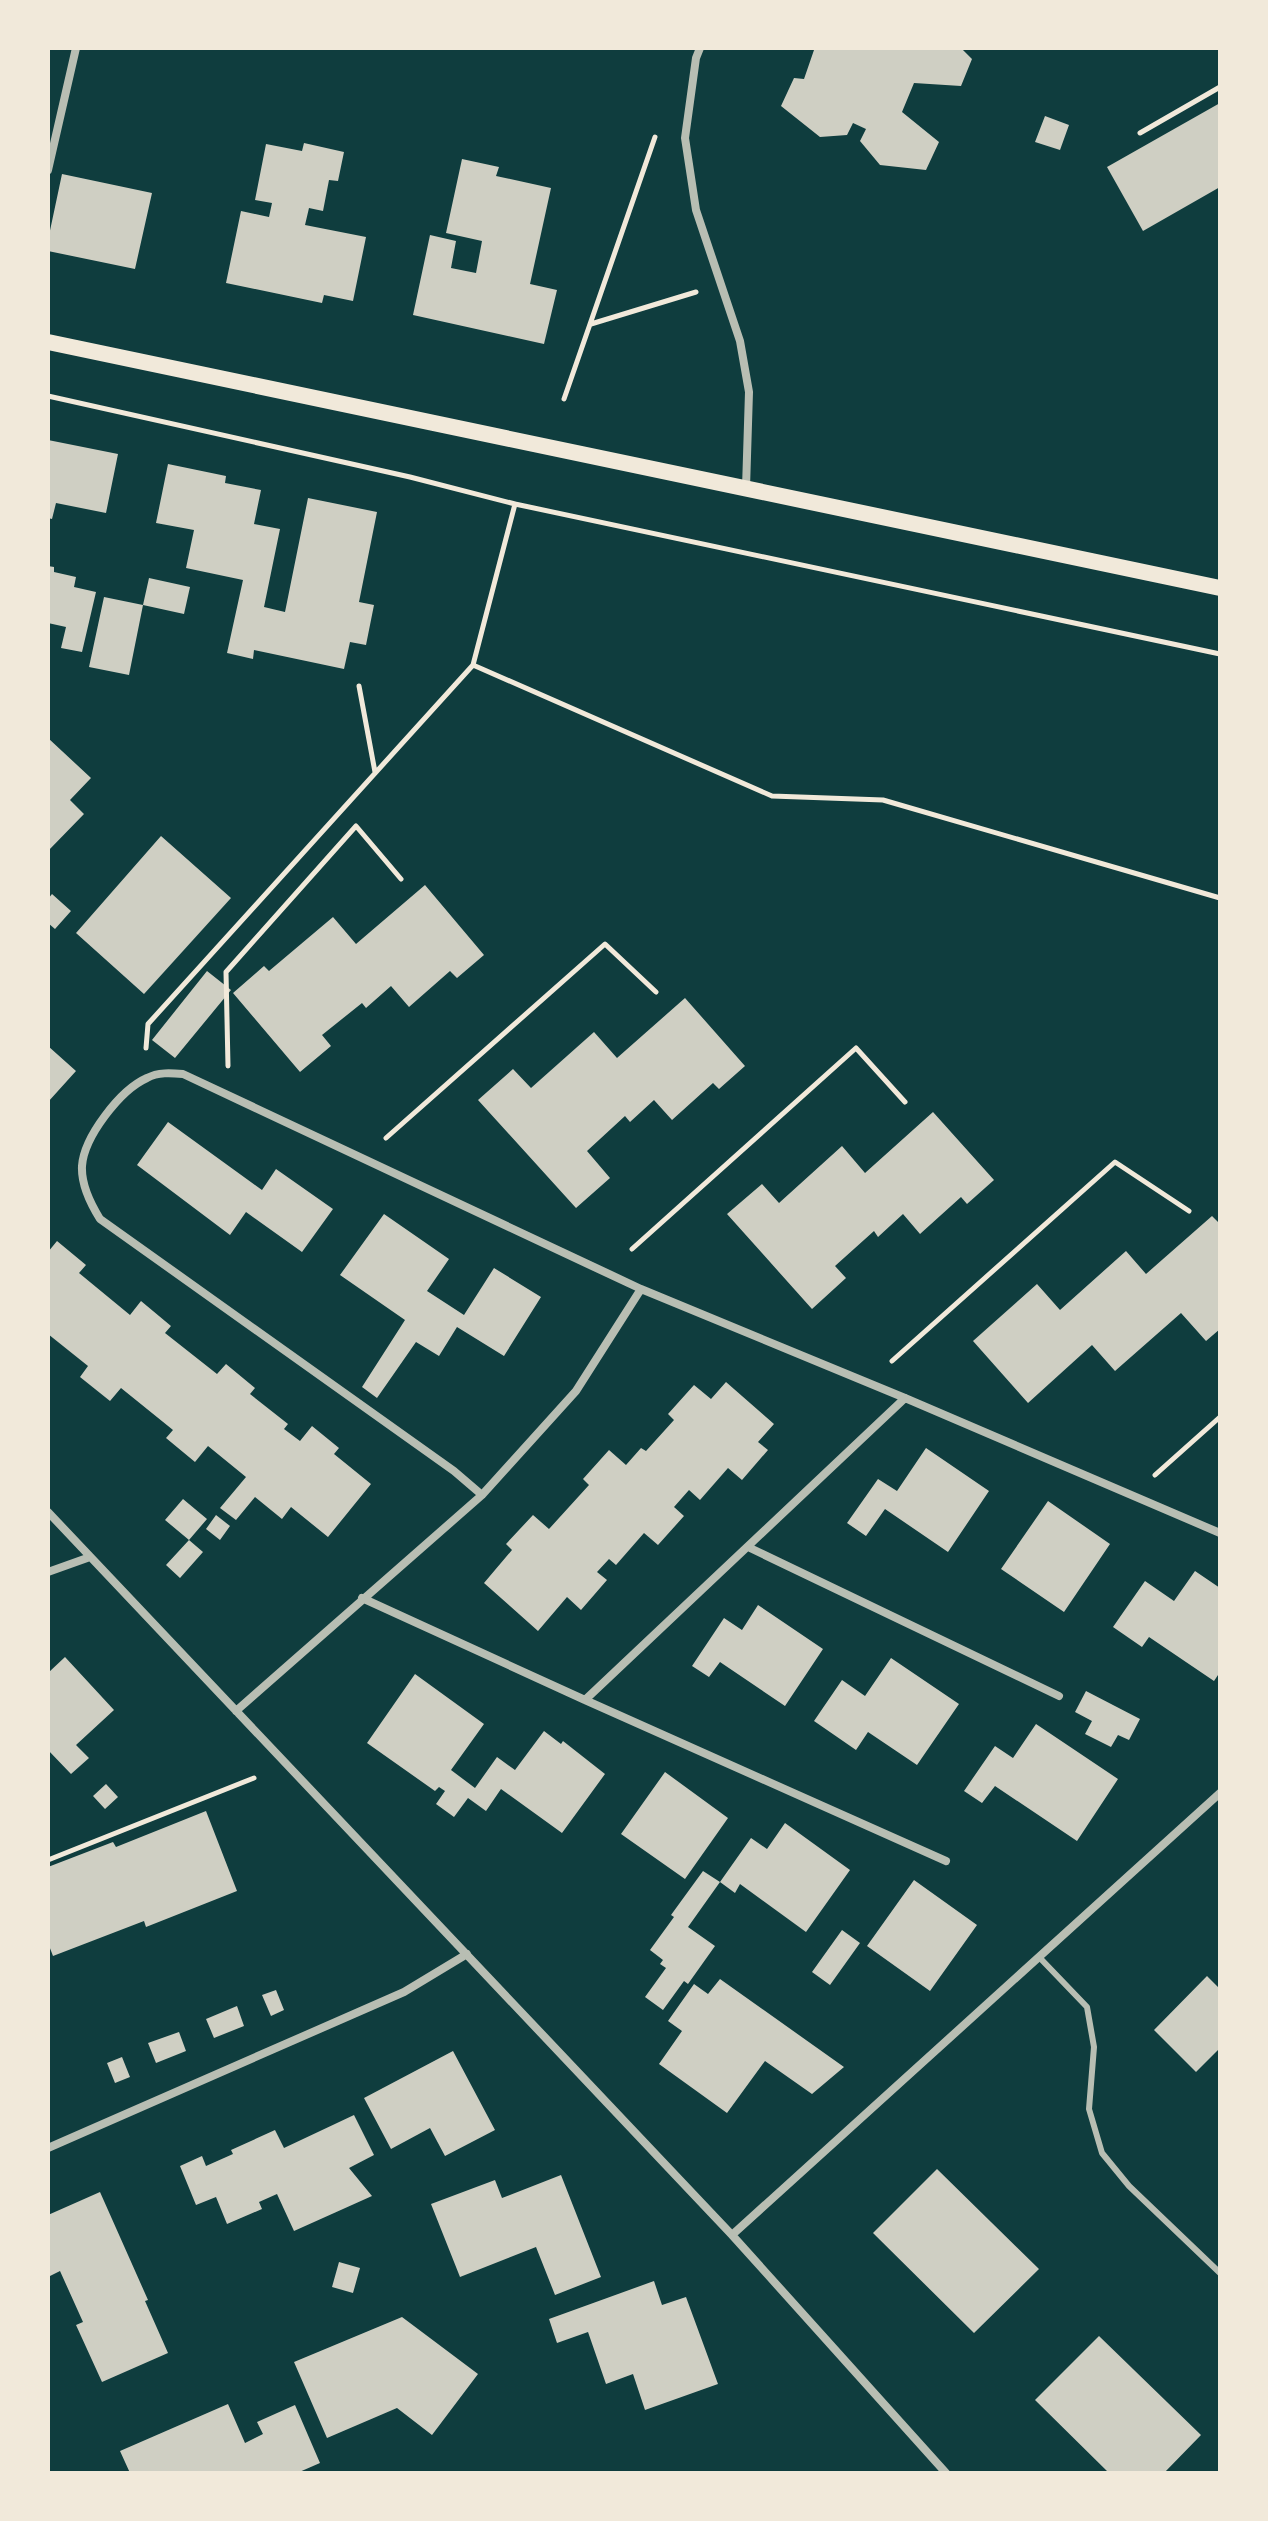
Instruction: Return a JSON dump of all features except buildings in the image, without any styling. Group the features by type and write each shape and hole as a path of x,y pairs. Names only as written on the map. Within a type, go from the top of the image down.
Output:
{"main road":[{"path":"48,342 1220,588"}],"street":[{"path":"48,170 76,48"},
{"path":"700,48 685,138 696,210 740,341 749,392 746,488"},
{"path":"482,1495 454,1471 100,1219 85,1189 82,1162 96,1130 121,1097 147,1077 166,1073 183,1074 641,1289 1220,1533"},
{"path":"236,1711 482,1495 576,1391 641,1289"},
{"path":"585,1700 905,1398"},
{"path":"48,1512 732,2235 946,2473"},
{"path":"748,1547 1059,1696"},
{"path":"48,1572 90,1557"},
{"path":"362,1598 946,1861"},
{"path":"732,2235 1220,1793"},
{"path":"48,2148 404,1992 467,1954"}],"lane":[{"path":"1039,1957 1087,2007 1094,2047 1089,2109 1102,2153 1129,2186 1220,2273"}],"path":[{"path":"1140,133 1220,87"},
{"path":"564,399 656,133"},
{"path":"590,324 721,284"},
{"path":"48,396 410,477 515,504 1220,654"},
{"path":"146,1061 148,1024 473,665 515,504"},
{"path":"473,665 772,796 883,800 1220,898"},
{"path":"359,686 375,773"},
{"path":"228,1071 226,972 356,826 401,879"},
{"path":"386,1139 605,944 656,992"},
{"path":"632,1249 856,1048 905,1102"},
{"path":"888,1365 1115,1162 1189,1211"},
{"path":"1148,1482 1220,1417"},
{"path":"48,1860 254,1778"}]}
